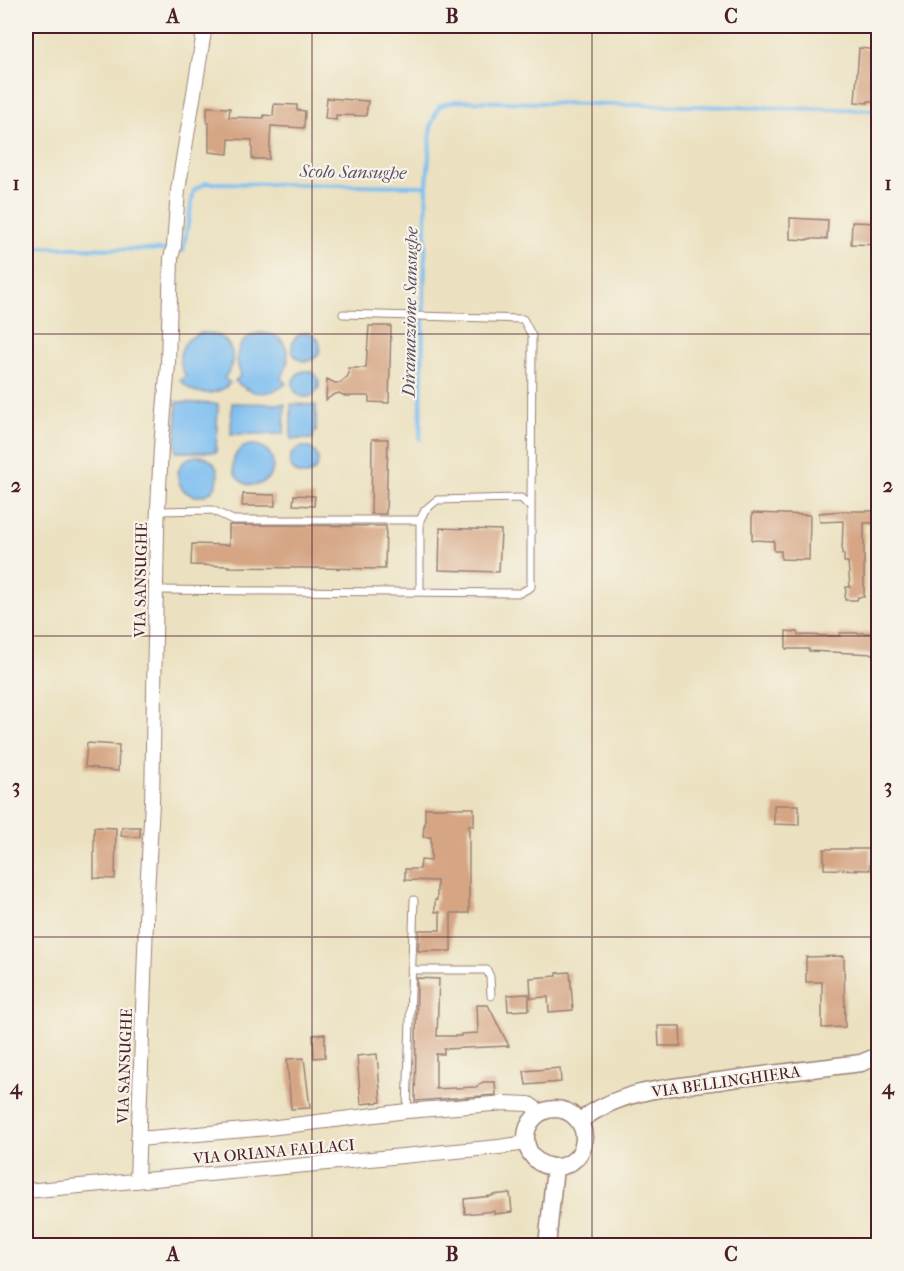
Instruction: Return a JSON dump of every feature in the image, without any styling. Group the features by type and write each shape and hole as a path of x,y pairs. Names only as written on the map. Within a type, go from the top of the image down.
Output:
{"street":[{"name":"VIA SANSUGHE","path":"137,1181 152,803 155,590 172,252 178,190 205,26"},
{"name":"VIA BELLINGHIERA","path":"579,1122 588,1114 611,1102 650,1090 861,1063 879,1056"},
{"name":"VIA SANSUGHE","path":"138,1139 269,1128 407,1111 505,1103 529,1104 538,1114"},
{"path":"560,1109 571,1114 579,1122 584,1133 583,1146 573,1161 567,1165 548,1167 531,1155 526,1143 526,1132 538,1114 560,1109"},
{"name":"VIA ORIANA FALLACI","path":"26,1191 526,1143"},
{"path":"547,1245 555,1167"}],"lane":[{"path":"155,590 520,593 531,587 532,336 523,319 344,314"},
{"path":"420,592 420,520 425,510 437,500 521,498 531,508"},
{"path":"158,511 212,510 233,520 420,520"},
{"path":"407,1111 414,900"},
{"path":"411,969 488,970 491,996"}],"water":[{"path":"201,333 219,336 230,347 232,354 232,362 224,378 230,383 213,392 202,393 192,390 180,380 186,376 180,363 184,344"},
{"path":"260,333 277,337 282,342 286,348 287,362 281,378 286,384 273,391 260,393 253,392 235,381 241,375 237,355 242,343 252,335"},
{"path":"306,333 316,337 320,347 316,357 306,361 296,357 292,347 296,337"},
{"path":"306,371 315,375 319,384 315,393 306,397 297,393 293,384 297,375"},
{"path":"177,402 218,404 216,452 176,452"},
{"path":"232,403 285,404 284,434 231,434"},
{"path":"291,404 316,405 316,432 314,432 313,439 291,439"},
{"path":"253,445 267,451 273,465 267,479 253,485 239,479 233,465 239,451"},
{"path":"304,447 314,451 318,461 314,471 304,475 294,471 290,461 294,451"},
{"path":"198,456 206,457 212,462 217,468 217,484 212,490 206,495 198,496 190,495 184,490 179,484 178,476 179,468 184,462 190,457"}],"building":[{"path":"859,48 879,50 879,102 855,102"},
{"path":"327,98 368,101 366,116 336,115 336,120 325,118"},
{"path":"274,104 297,105 297,110 305,111 304,128 271,126 269,159 252,159 252,140 229,139 228,154 209,152 207,107 230,108 229,117 264,118 264,115 273,116"},
{"path":"790,218 828,220 827,239 790,239"},
{"path":"852,222 879,223 879,245 851,244"},
{"path":"369,326 391,326 389,403 369,402 369,396 345,396 339,393 326,400 327,379 340,383 347,377 348,368 366,368"},
{"path":"372,439 388,439 386,514 371,514"},
{"path":"243,494 275,495 275,506 242,506"},
{"path":"294,495 315,496 314,506 293,505"},
{"path":"879,511 879,523 864,523 864,597 858,597 857,600 845,600 846,587 850,587 848,562 844,562 844,554 842,554 843,521 820,522 819,513"},
{"path":"752,513 810,515 809,560 781,559 781,551 774,551 774,541 752,540"},
{"path":"229,525 386,526 385,569 191,565 192,544 229,545"},
{"path":"440,528 501,530 499,572 439,570"},
{"path":"786,631 797,632 798,635 840,636 840,633 874,633 874,654 786,649"},
{"path":"87,743 119,745 118,771 85,767"},
{"path":"774,805 799,805 799,825 774,824"},
{"path":"425,808 474,808 474,826 469,825 469,913 451,913 451,951 418,951 419,930 440,930 440,912 435,912 437,881 405,880 405,869 420,869 421,860 431,861 431,837 423,837"},
{"path":"94,827 116,828 115,879 94,878"},
{"path":"122,827 140,827 140,837 121,836"},
{"path":"824,849 870,849 870,870 824,869"},
{"path":"844,956 845,1027 822,1028 822,982 806,982 806,957"},
{"path":"570,972 573,1010 549,1012 548,997 531,998 530,978 557,976 557,973"},
{"path":"417,978 439,979 437,1036 478,1033 477,1005 488,1005 509,1046 444,1049 444,1054 436,1054 436,1089 476,1087 483,1082 495,1082 496,1095 415,1101"},
{"path":"529,994 529,1010 508,1011 507,995"},
{"path":"658,1026 680,1026 681,1046 659,1046"},
{"path":"325,1034 325,1057 314,1058 313,1035"},
{"path":"377,1054 381,1102 361,1104 357,1056"},
{"path":"304,1058 310,1108 291,1109 287,1059"},
{"path":"560,1068 561,1082 526,1085 524,1071"},
{"path":"510,1193 512,1212 465,1214 464,1199"}],"waterway":[{"name":"Scolo Sansughe","path":"176,250 183,251 194,190 206,183 427,186 431,125 439,106 456,101 878,110"},
{"name":"Diramazione Sansughe","path":"420,439 427,186"},
{"name":"Scolo Sansughe","path":"26,247 169,250"}]}
